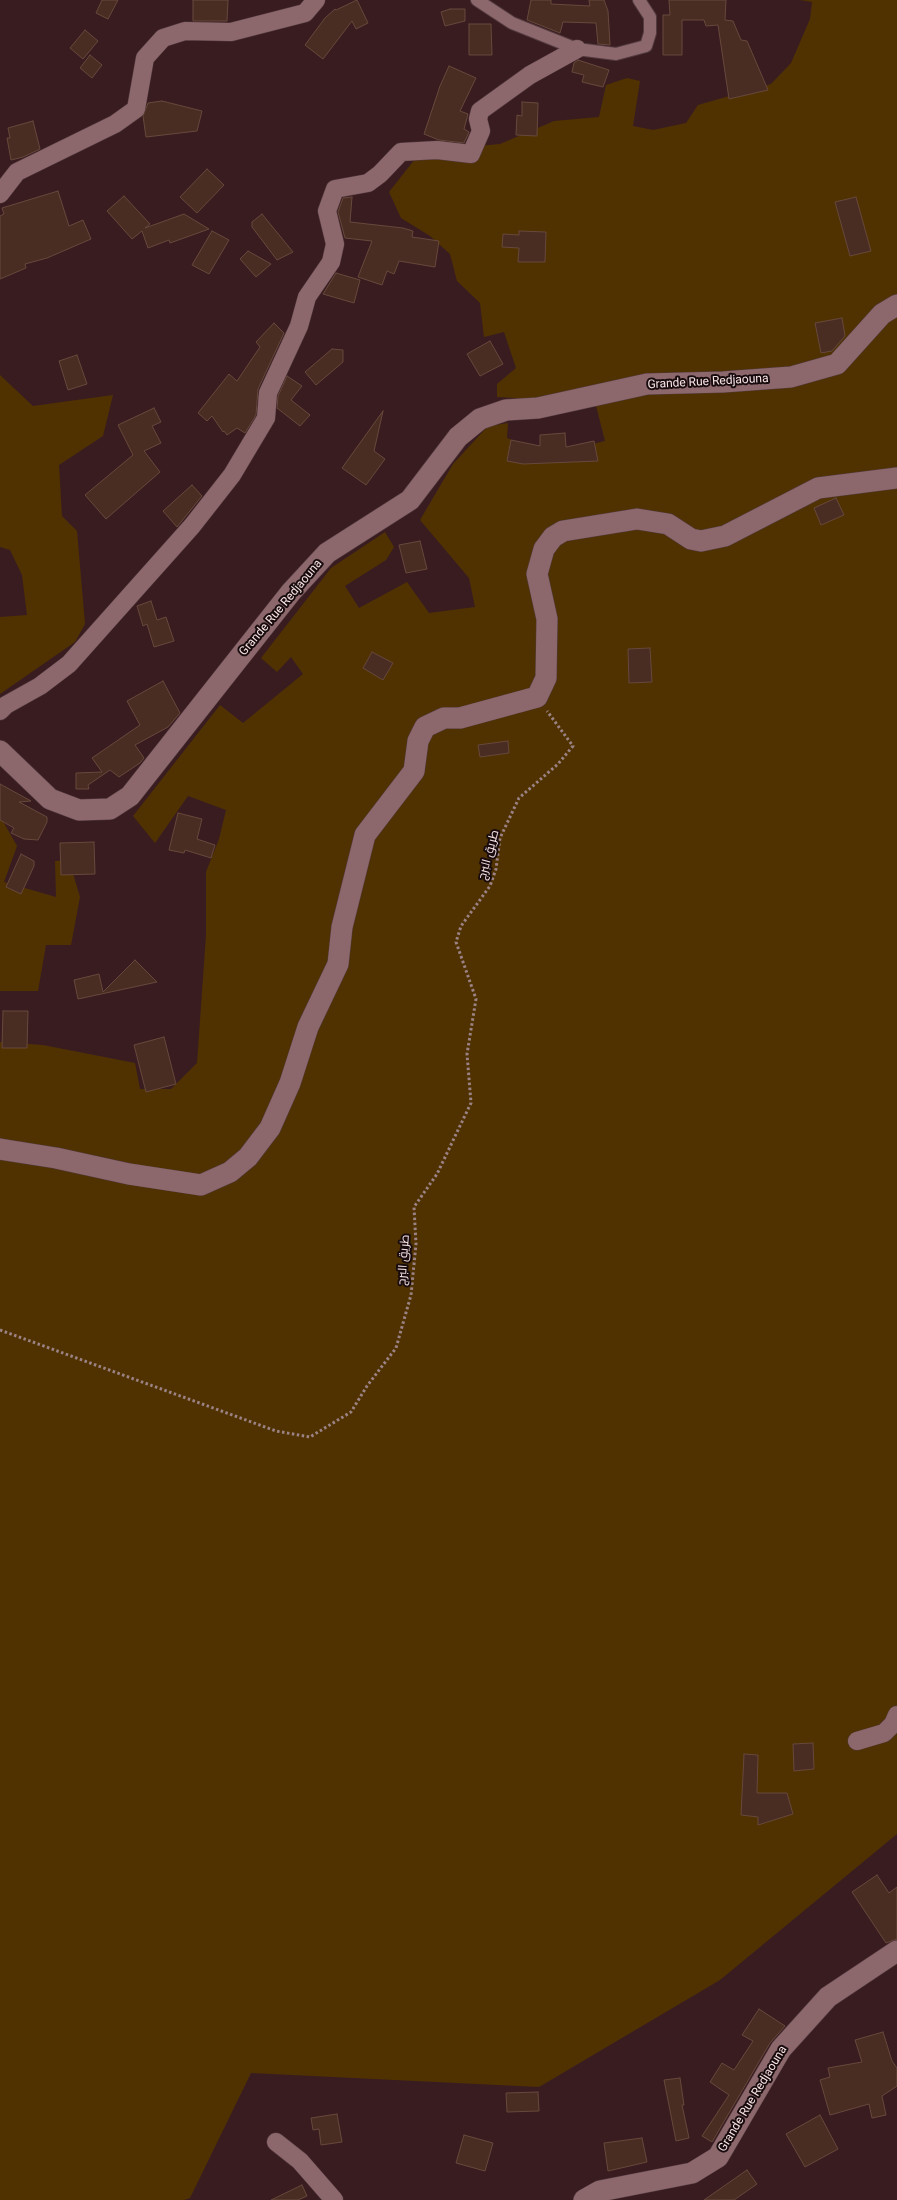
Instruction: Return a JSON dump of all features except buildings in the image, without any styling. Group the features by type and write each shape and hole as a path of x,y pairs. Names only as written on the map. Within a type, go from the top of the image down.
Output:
{"street":[{"path":"0,194 17,172 115,124 136,109 144,58 163,38 185,31 231,32 305,13 316,0"},
{"path":"477,0 512,23 577,49 616,54 646,46 650,33 650,17 639,0"},
{"path":"0,711 6,705 40,686 69,664 192,526 232,475 266,418 268,393 299,326 307,297 331,262 335,244 327,212 329,201 335,189 368,183 380,174 401,152 437,150 471,154 475,141 481,131 478,119 480,111 530,75 577,49"},
{"name":"Grande Rue Redjaouna","path":"0,751 50,798 78,810 110,809 130,796 291,592 327,553 410,500 458,437 480,419 506,410 538,408 647,384 722,382 791,377 837,364 882,314 897,305"},
{"path":"0,1149 56,1158 129,1174 201,1185 230,1172 248,1157 270,1128 290,1083 308,1027 338,964 342,927 365,835 414,770 418,741 425,727 444,718 460,718 536,697 546,678 547,619 536,574 544,549 552,537 562,531 637,519 668,524 690,540 725,536 818,488 897,478"},
{"path":"858,1741 884,1733 893,1724 897,1715"},
{"name":"Grande Rue Redjaouna","path":"584,2200 600,2191 692,2173 714,2161 726,2145 781,2049 828,1997 897,1951"},
{"path":"276,2142 300,2161 334,2200"}],"path":[{"name":"طريق البرج","path":"0,1330 276,1431 310,1437 351,1412 367,1386 396,1348 411,1295 416,1244 414,1207 437,1174 471,1103 467,1054 476,1000 456,942 461,926 490,886 496,869 500,838 519,798 558,764 573,746 536,697"}],"shaded area":[{"path":"800,0 897,0 897,1834 720,1980 539,2087 251,2073 190,2198 184,2200 0,2200 0,1042 43,1045 135,1063 140,1089 171,1089 197,1063 206,935 206,872 219,839 226,810 188,796 155,843 133,816 220,705 243,723 303,674 291,657 277,672 261,658 331,568 385,532 394,547 386,560 345,586 359,608 407,582 429,613 475,607 469,578 420,520 453,464 488,426 508,423 507,438 549,455 605,441 592,390 533,399 497,397 497,384 516,368 504,332 484,337 480,303 457,281 450,254 430,236 401,218 389,192 419,154 445,149 500,144 554,121 599,117 606,85 627,78 640,81 633,126 653,130 686,123 698,105 771,84 791,63 810,19 812,2"},
{"path":"0,375 33,406 113,395 103,436 59,465 62,516 77,531 85,624 75,642 0,694 0,617 27,615 22,575 10,550 0,547"},
{"path":"0,816 17,846 4,882 56,897 55,861 69,860 80,897 71,945 46,945 38,991 0,991"}]}
